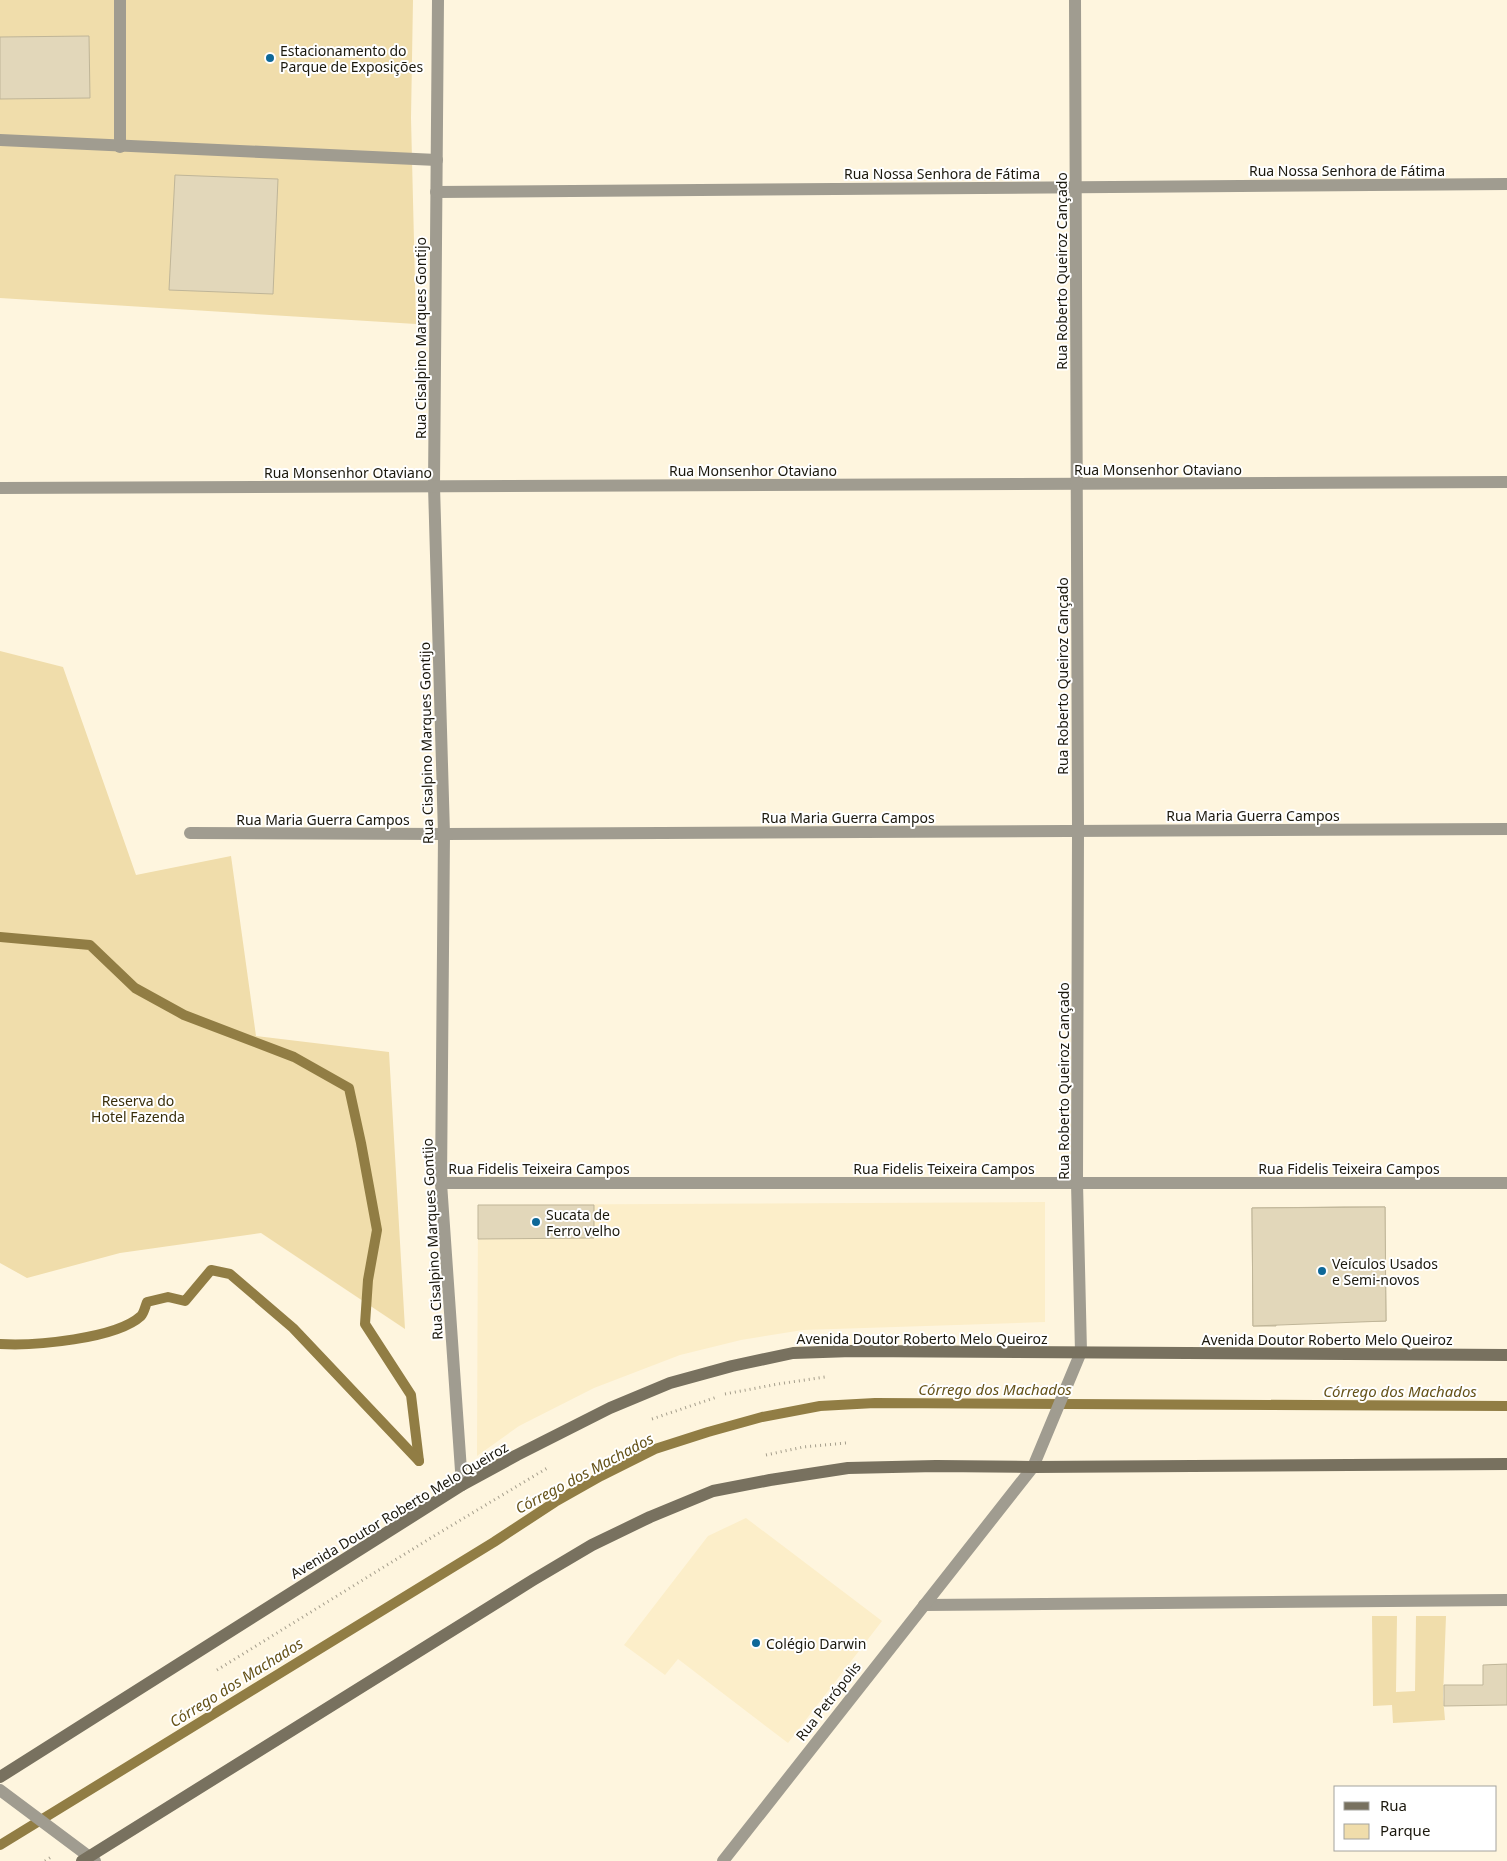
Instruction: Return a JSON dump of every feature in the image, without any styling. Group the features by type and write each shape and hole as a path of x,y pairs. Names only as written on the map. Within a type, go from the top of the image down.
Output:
{"main road":[{"name":"Avenida Doutor Roberto Melo Queiroz","path":"0,1778 462,1486 517,1455 610,1408 670,1383 732,1366 793,1353 1081,1352 1507,1355"},
{"path":"88,1860 533,1580 592,1545 650,1517 713,1492 770,1480 848,1468 1507,1464"}],"street":[{"path":"120,0 120,147"},
{"name":"Rua Cisalpino Marques Gontijo","path":"438,0 434,486 444,834 441,1183 462,1486"},
{"name":"Rua Roberto Queiroz Cançado","path":"1074,0 1078,831 1077,1183 1081,1352"},
{"path":"0,140 120,147 437,160"},
{"name":"Rua Nossa Senhora de Fátima","path":"436,192 1507,184"},
{"name":"Rua Monsenhor Otaviano","path":"0,488 1507,482"},
{"name":"Rua Maria Guerra Campos","path":"190,833 444,834 1507,829"},
{"name":"Rua Fidelis Teixeira Campos","path":"441,1183 1507,1183"},
{"name":"Rua Petrópolis","path":"723,1861 1033,1468 1081,1352"},
{"path":"924,1605 1507,1600"},
{"path":"0,1790 72,1844 88,1860"}],"path":[{"path":"765,1455 803,1447 849,1443"},
{"path":"45,1861 72,1844"}],"shaded area":[{"path":"1045,1202 1045,1322 803,1330 741,1340 680,1355 594,1388 519,1426 477,1456 478,1205"},
{"path":"746,1518 882,1621 788,1743 678,1659 665,1675 624,1645 708,1536"}],"green space":[{"path":"0,0 413,0 411,118 416,324 0,298"},
{"name":"Reserva do Hotel Fazenda","path":"0,651 63,667 136,875 231,856 256,1036 389,1052 405,1329 261,1233 120,1253 27,1278 0,1263"},
{"path":"1372,1616 1397,1616 1396,1692 1415,1691 1416,1616 1446,1616 1443,1697 1445,1720 1393,1723 1392,1705 1373,1706"}],"building":[{"path":"89,36 90,98 0,99 0,37"},
{"path":"175,175 278,179 273,294 169,290"},
{"name":"Sucata de Ferro velho","path":"478,1205 594,1205 594,1238 478,1239"},
{"name":"Veículos Usados e Semi-novos","path":"1344,1207 1345,1307 1361,1307 1361,1235 1385,1234 1386,1321 1299,1322 1298,1227 1276,1227 1276,1326 1253,1326 1252,1208"},
{"path":"1344,1207 1385,1207 1385,1234 1349,1234 1349,1228 1344,1227"},
{"name":"Veículos Usados e Semi-novos","path":"1385,1207 1386,1321 1253,1326 1252,1208"},
{"path":"1507,1664 1507,1705 1444,1706 1444,1685 1483,1685 1483,1665"}],"waterway":[{"path":"0,937 90,945 135,988 184,1015 294,1057 349,1088 377,1230 368,1280 365,1324 411,1395 419,1461"},
{"path":"0,1344 53,1342 113,1330 129,1324 141,1316 147,1302 168,1297 185,1301 211,1270 230,1274 293,1328 419,1461"},
{"name":"Córrego dos Machados","path":"0,1845 494,1542 555,1502 655,1449 708,1432 762,1417 820,1406 875,1403 1507,1406"}],"place":[{"name":"Estacionamento do Parque de Exposições","path":"270,58"},
{"name":"Sucata de Ferro velho","path":"536,1222"},
{"name":"Veículos Usados e Semi-novos","path":"1322,1271"},
{"name":"Colégio Darwin","path":"756,1643"}]}
